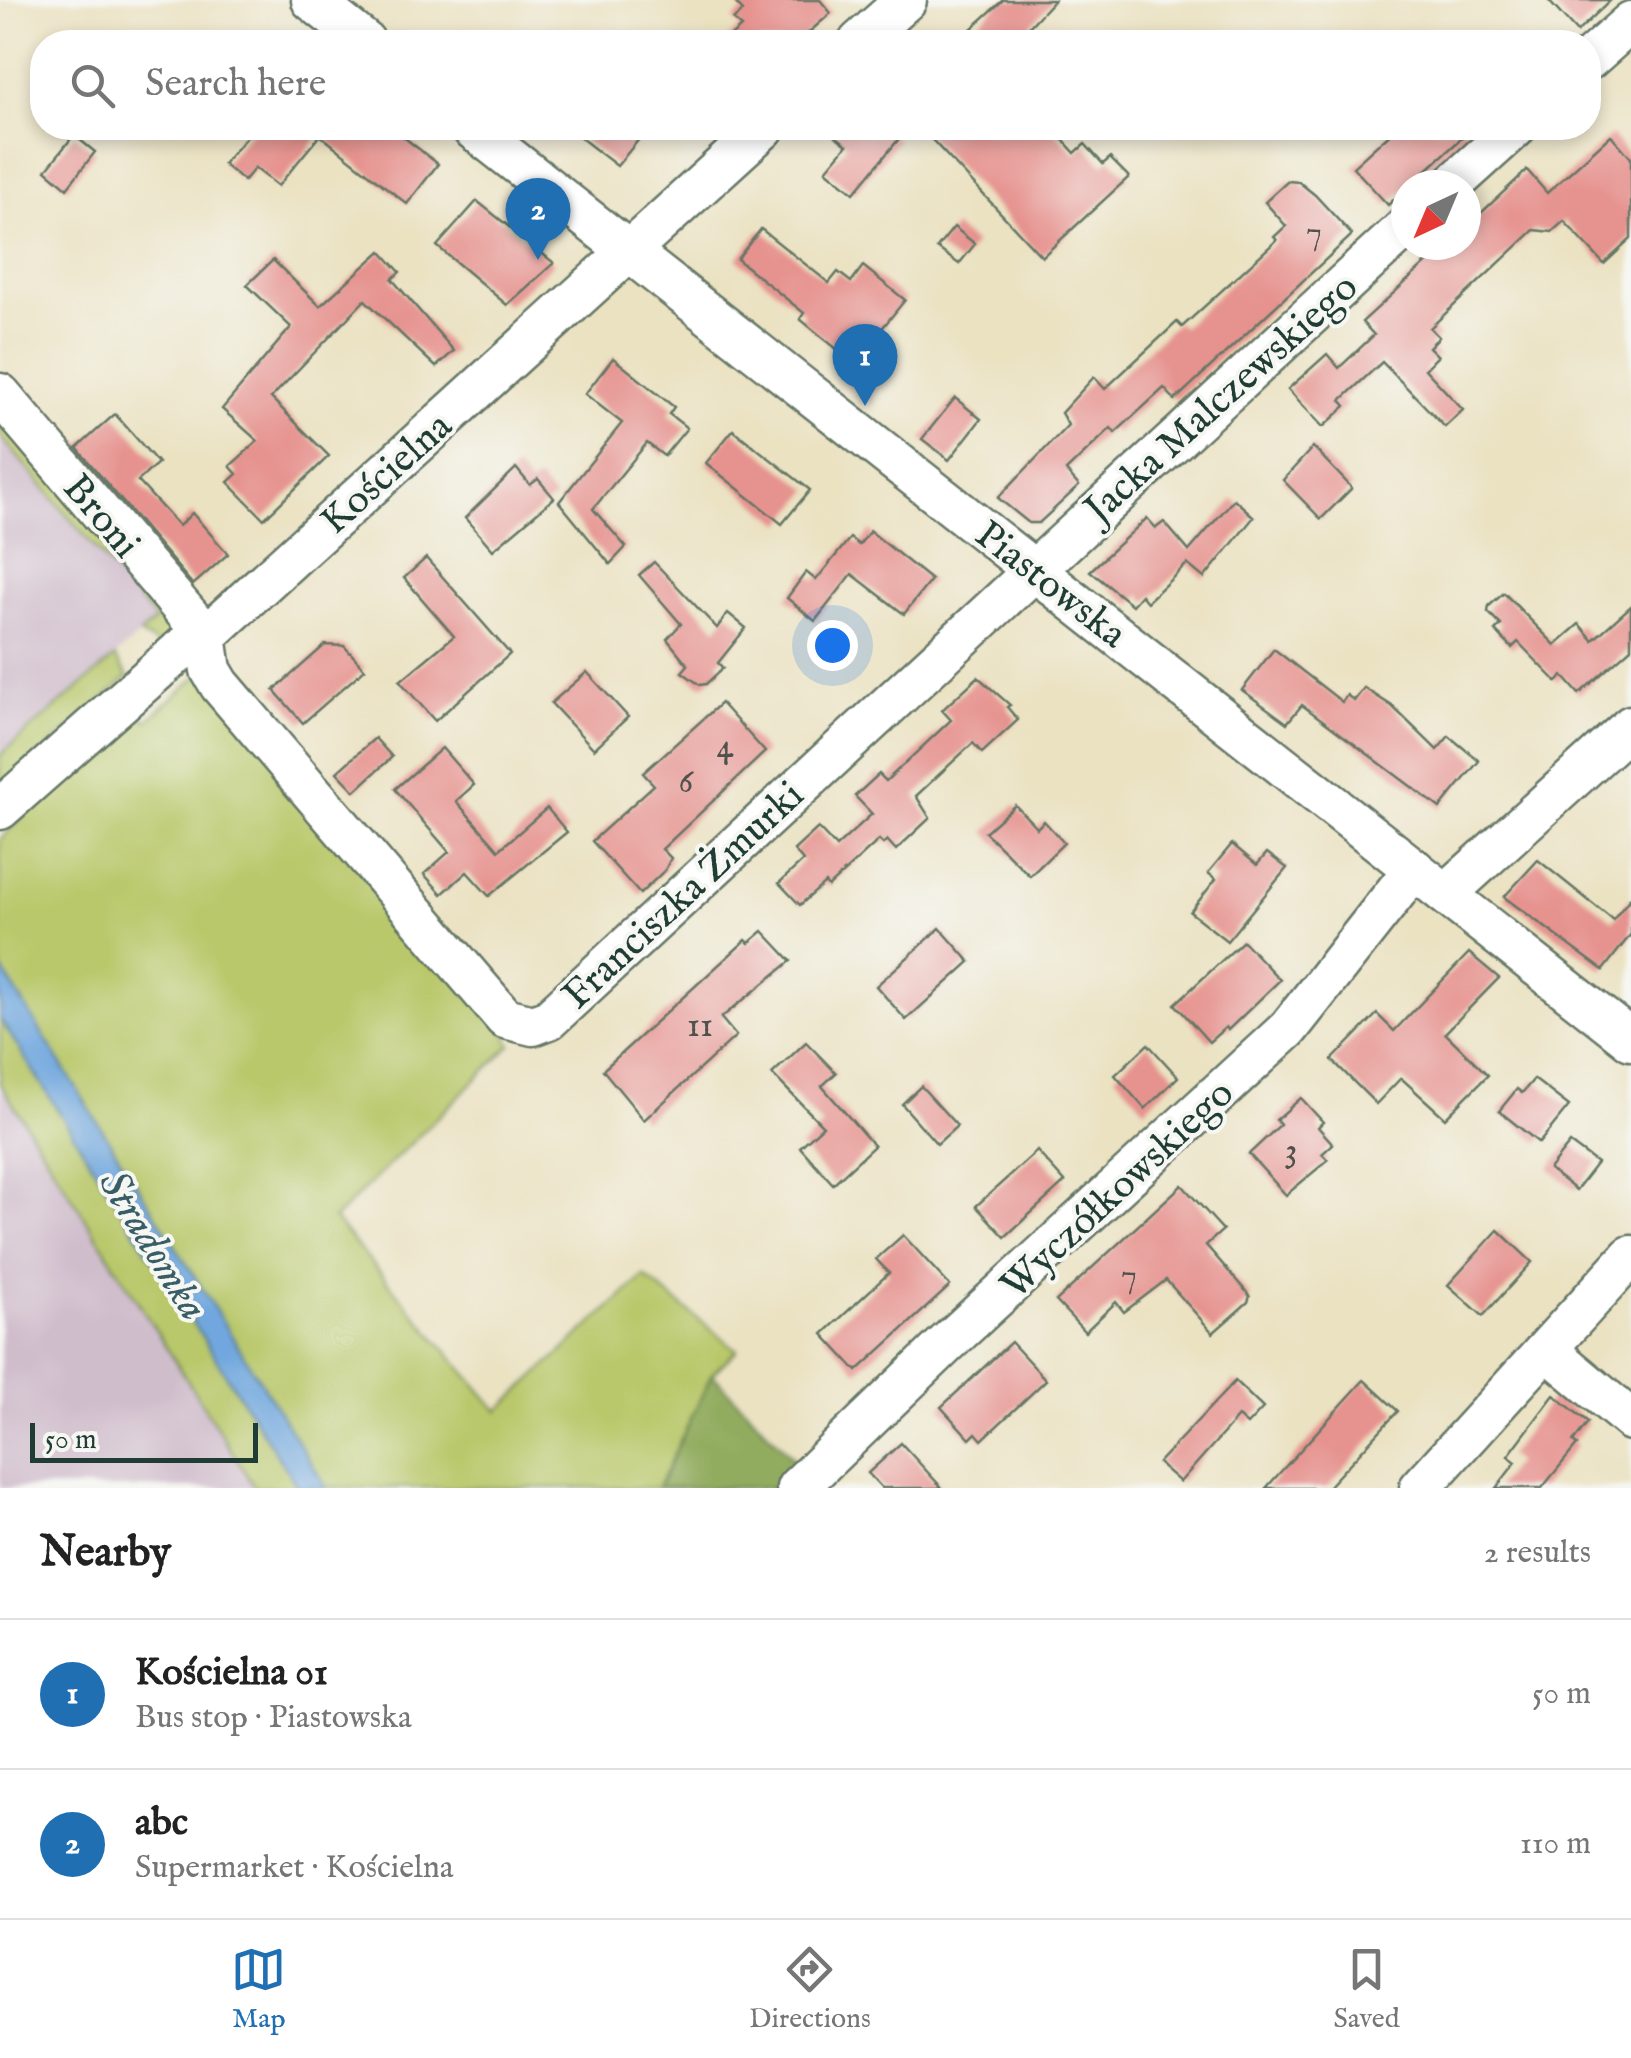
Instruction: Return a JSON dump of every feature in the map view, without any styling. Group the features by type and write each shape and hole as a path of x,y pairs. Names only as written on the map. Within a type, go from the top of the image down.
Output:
{"street":[{"path":"312,0 350,30"},
{"path":"872,30 906,0"},
{"path":"1601,49 1631,22"},
{"name":"Piastowska","path":"487,140 1631,1040"},
{"name":"Kościelna","path":"0,809 185,646 206,636 751,140"},
{"path":"1469,170 1502,140"},
{"name":"Jacka Malczewskiego","path":"1033,567 1391,241"},
{"name":"Broni","path":"0,394 206,636"},
{"name":"Franciszka Żmurki","path":"206,636 211,670 220,686 505,1018 533,1026 549,1019 1033,567"},
{"path":"1446,894 1631,726"},
{"name":"Wyczółkowskiego","path":"797,1488 931,1358 1288,1029 1414,868"},
{"path":"1420,1488 1631,1256"},
{"path":"1547,1350 1631,1420"}],"shaded area":[{"path":"0,436 156,621 0,755"},
{"path":"0,1083 255,1488 0,1488"}],"green space":[{"path":"0,407 170,614 175,635 161,647 140,634 156,620 0,436"},
{"path":"115,657 128,677 0,790 0,755"},
{"path":"202,672 506,1033 511,1045 334,1219 498,1411 644,1276 737,1350 712,1374 658,1488 255,1488 0,1083 0,839 133,709 147,721"},
{"path":"712,1374 803,1469 785,1488 658,1488"}],"water":[{"name":"Stradomka","path":"0,966 327,1488 298,1488 0,1019"}],"building":[{"path":"733,0 820,0 831,13 812,30 738,30 741,27 733,20 743,11"},
{"path":"1003,0 1054,0 1026,30 970,30"},
{"path":"1548,0 1611,0 1579,30"},
{"path":"1611,135 1631,158 1631,239 1604,264 1564,221 1552,232 1534,230 1430,328 1439,337 1429,347 1438,356 1425,369 1463,410 1445,427 1382,362 1341,400 1346,406 1323,427 1288,389 1327,354 1339,368 1374,335 1362,322 1430,260 1481,260 1481,213 1527,170 1547,193"},
{"path":"70,140 80,140 95,152 67,188 46,170"},
{"path":"244,140 316,140 278,186 255,168 244,181 223,164"},
{"path":"326,140 407,140 438,164 407,204"},
{"path":"583,140 638,140 617,166"},
{"path":"841,140 898,140 854,193 826,170 847,145"},
{"path":"932,140 1063,140 1075,153 1085,144 1103,164 1110,158 1129,177 1042,257"},
{"path":"1383,140 1460,140 1427,170 1391,170 1388,205 1353,167"},
{"path":"1288,181 1299,182 1315,195 1352,235 1175,400 1164,388 1115,433 1111,428 1066,471 1079,486 1039,523 1029,523 998,498 1068,425 1061,413 1094,377 1105,389 1177,322 1182,327 1277,240 1274,237 1286,226 1265,202"},
{"path":"477,201 554,263 507,305 437,246"},
{"path":"954,227 975,244 959,264 937,248"},
{"path":"761,229 829,283 838,272 851,282 863,266 905,300 854,363 800,319 804,313 737,259"},
{"path":"381,251 400,272 392,279 454,351 436,367 365,300 271,398 329,456 264,519 228,482 237,474 230,466 258,441 222,409 291,327 247,285 273,260 320,306"},
{"path":"613,358 674,407 669,414 687,428 664,456 647,443 593,509 626,547 610,564 559,502 622,423 585,394"},
{"path":"955,398 981,419 949,460 922,439"},
{"path":"115,414 158,463 138,481 179,526 192,513 228,554 193,585 77,448"},
{"path":"733,430 810,490 782,524 706,463"},
{"path":"1313,447 1352,488 1321,519 1283,480"},
{"path":"516,468 530,485 538,479 554,498 493,550 465,518"},
{"path":"1234,499 1254,517 1204,578 1187,564 1147,602 1141,595 1132,605 1090,571 1147,518 1156,528 1164,522 1189,551"},
{"path":"870,531 931,580 904,614 852,574 815,621 787,598 806,572 816,580 850,538 859,545"},
{"path":"426,558 510,654 435,721 400,681 454,636 404,578"},
{"path":"654,562 717,628 728,613 746,628 718,663 723,668 706,684 700,685 682,672 688,665 667,639 681,624 639,575"},
{"path":"1504,593 1555,645 1579,624 1593,640 1631,606 1631,648 1579,694 1563,676 1557,682 1518,642 1512,648 1495,631 1501,625 1488,612 1489,606"},
{"path":"325,645 344,646 365,669 303,723 274,690"},
{"path":"1274,649 1342,702 1347,695 1354,701 1364,688 1392,706 1437,750 1449,736 1479,761 1440,808 1302,705 1287,723 1242,690"},
{"path":"587,672 628,717 594,749 551,703"},
{"path":"978,677 1010,705 1007,707 1018,720 982,753 973,743 916,796 930,818 896,850 887,840 883,844 879,840 828,887 825,883 800,905 779,883 803,861 794,850 818,828 836,847 872,814 855,796 879,774 886,781 951,720 942,710"},
{"path":"721,703 765,752 662,849 671,858 665,870 640,894 592,841 654,785 643,773"},
{"path":"375,738 392,757 355,791 337,772"},
{"path":"442,748 474,785 456,801 499,850 547,808 567,832 489,896 467,872 442,894 424,874 449,852 395,789"},
{"path":"1015,805 1037,828 1044,821 1064,843 1030,876 985,832"},
{"path":"1232,844 1257,865 1267,853 1287,868 1227,941 1190,912 1216,879 1208,873"},
{"path":"1538,860 1613,920 1631,897 1631,934 1603,970 1504,897"},
{"path":"940,928 970,962 906,1020 876,986"},
{"path":"763,931 791,961 721,1018 736,1036 644,1120 603,1070 746,940 749,943"},
{"path":"1243,941 1280,980 1228,1030 1226,1027 1209,1042 1175,1004"},
{"path":"1469,953 1499,978 1445,1033 1488,1075 1445,1118 1401,1078 1376,1104 1332,1060 1377,1014 1394,1031"},
{"path":"806,1042 836,1073 822,1086 874,1146 833,1184 800,1147 823,1126 772,1074"},
{"path":"1148,1044 1178,1077 1145,1109 1115,1075"},
{"path":"1534,1079 1569,1106 1539,1143 1499,1111 1517,1089 1522,1093"},
{"path":"921,1086 957,1126 937,1144 902,1104"},
{"path":"1301,1098 1323,1122 1318,1127 1333,1144 1322,1154 1328,1160 1286,1195 1249,1154 1280,1125 1276,1120"},
{"path":"1570,1143 1597,1163 1576,1190 1549,1169"},
{"path":"1037,1151 1065,1182 1005,1237 976,1206"},
{"path":"1182,1185 1223,1230 1206,1245 1250,1296 1248,1302 1213,1333 1166,1280 1124,1312 1116,1302 1085,1332 1056,1301"},
{"path":"1498,1230 1532,1262 1483,1316 1448,1285"},
{"path":"903,1235 950,1286 857,1371 823,1334 889,1273 876,1259"},
{"path":"1011,1342 1046,1380 982,1440 976,1433 970,1439 941,1407"},
{"path":"1364,1380 1398,1411 1327,1488 1266,1488"},
{"path":"1235,1381 1263,1408 1247,1425 1238,1417 1180,1482 1158,1463"},
{"path":"1554,1395 1588,1422 1573,1442 1577,1445 1542,1488 1496,1488 1516,1462 1508,1456"},
{"path":"901,1443 942,1488 882,1488 868,1473"}],"place":[{"name":"abc","path":"538,260"},
{"name":"Kościelna 01","path":"865,406"}]}
